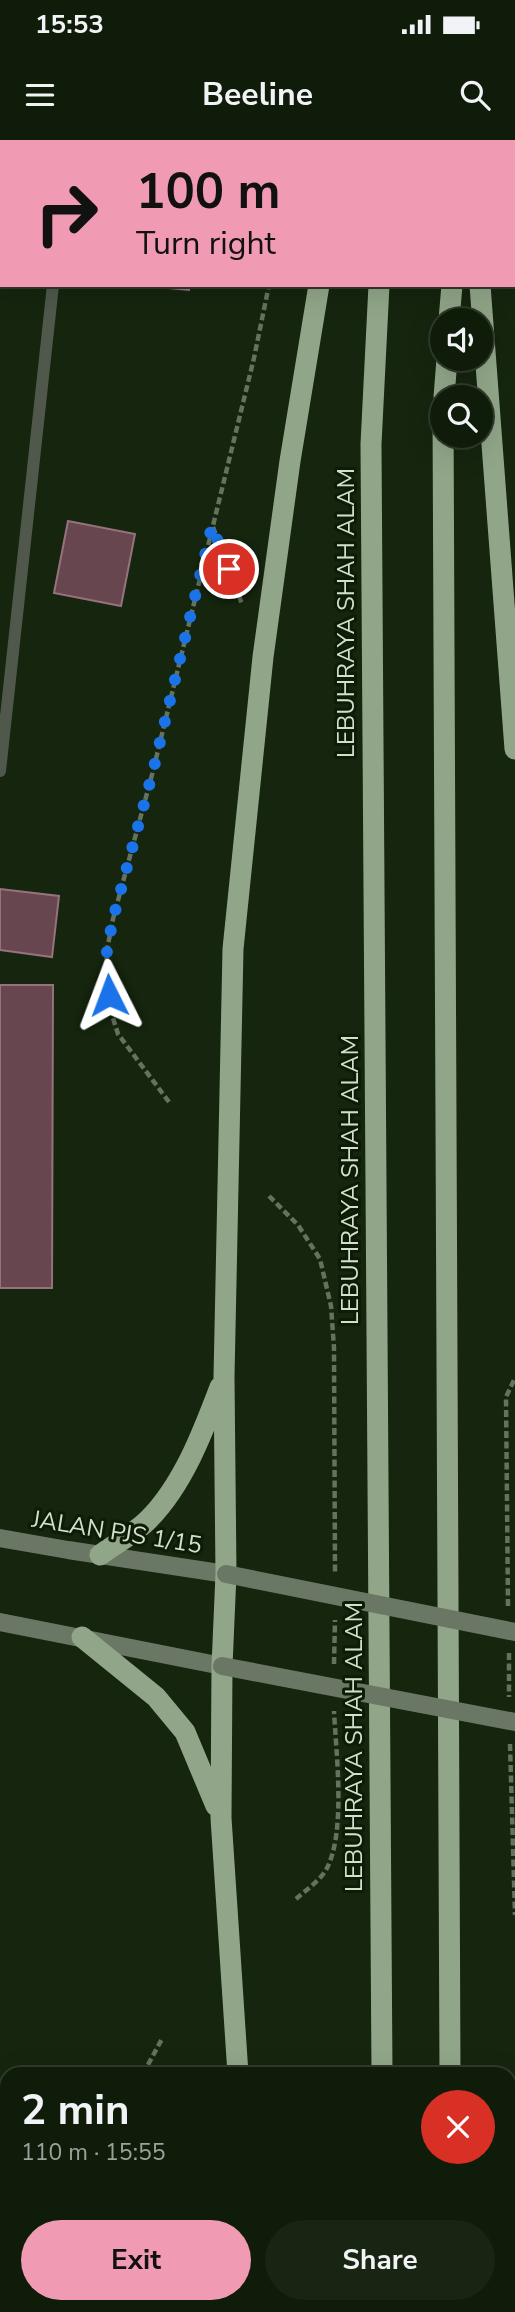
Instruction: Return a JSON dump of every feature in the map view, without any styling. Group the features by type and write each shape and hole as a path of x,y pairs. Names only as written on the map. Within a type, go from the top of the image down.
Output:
{"highway":[{"path":"238,2067 220,1818 226,1574 224,1377 233,949 263,657 319,287"},
{"name":"LEBUHRAYA SHAH ALAM","path":"379,287 371,444 382,2067"},
{"path":"450,308 452,287"},
{"path":"480,287 515,749"},
{"path":"443,448 450,2067"},
{"path":"100,1555 148,1520 179,1478 204,1430 224,1377"},
{"path":"82,1637 156,1697 185,1732 220,1818"}],"main road":[{"name":"JALAN PJS 1/15","path":"0,1538 226,1574 515,1632"},
{"path":"0,1622 515,1722"}],"lane":[{"path":"0,771 53,287"}],"path":[{"path":"169,1102 118,1034 111,1012 106,977 107,950 254,358 269,287"},
{"path":"212,526 244,609"},
{"path":"269,1196 298,1225 320,1259 331,1306 334,1348 335,1578"},
{"path":"334,1672 335,1619"},
{"path":"296,1899 326,1871 334,1850 338,1790 334,1699"},
{"path":"147,2067 163,2037"}],"building":[{"path":"157,287 189,287 189,290"},
{"path":"68,521 135,534 121,606 54,593"},
{"path":"0,889 59,896 52,957 0,950"},
{"path":"0,985 53,985 52,1288 0,1288"}],"route":[{"path":"109,995 106,977 107,950 113,919 153,771 212,526 229,569"}]}
